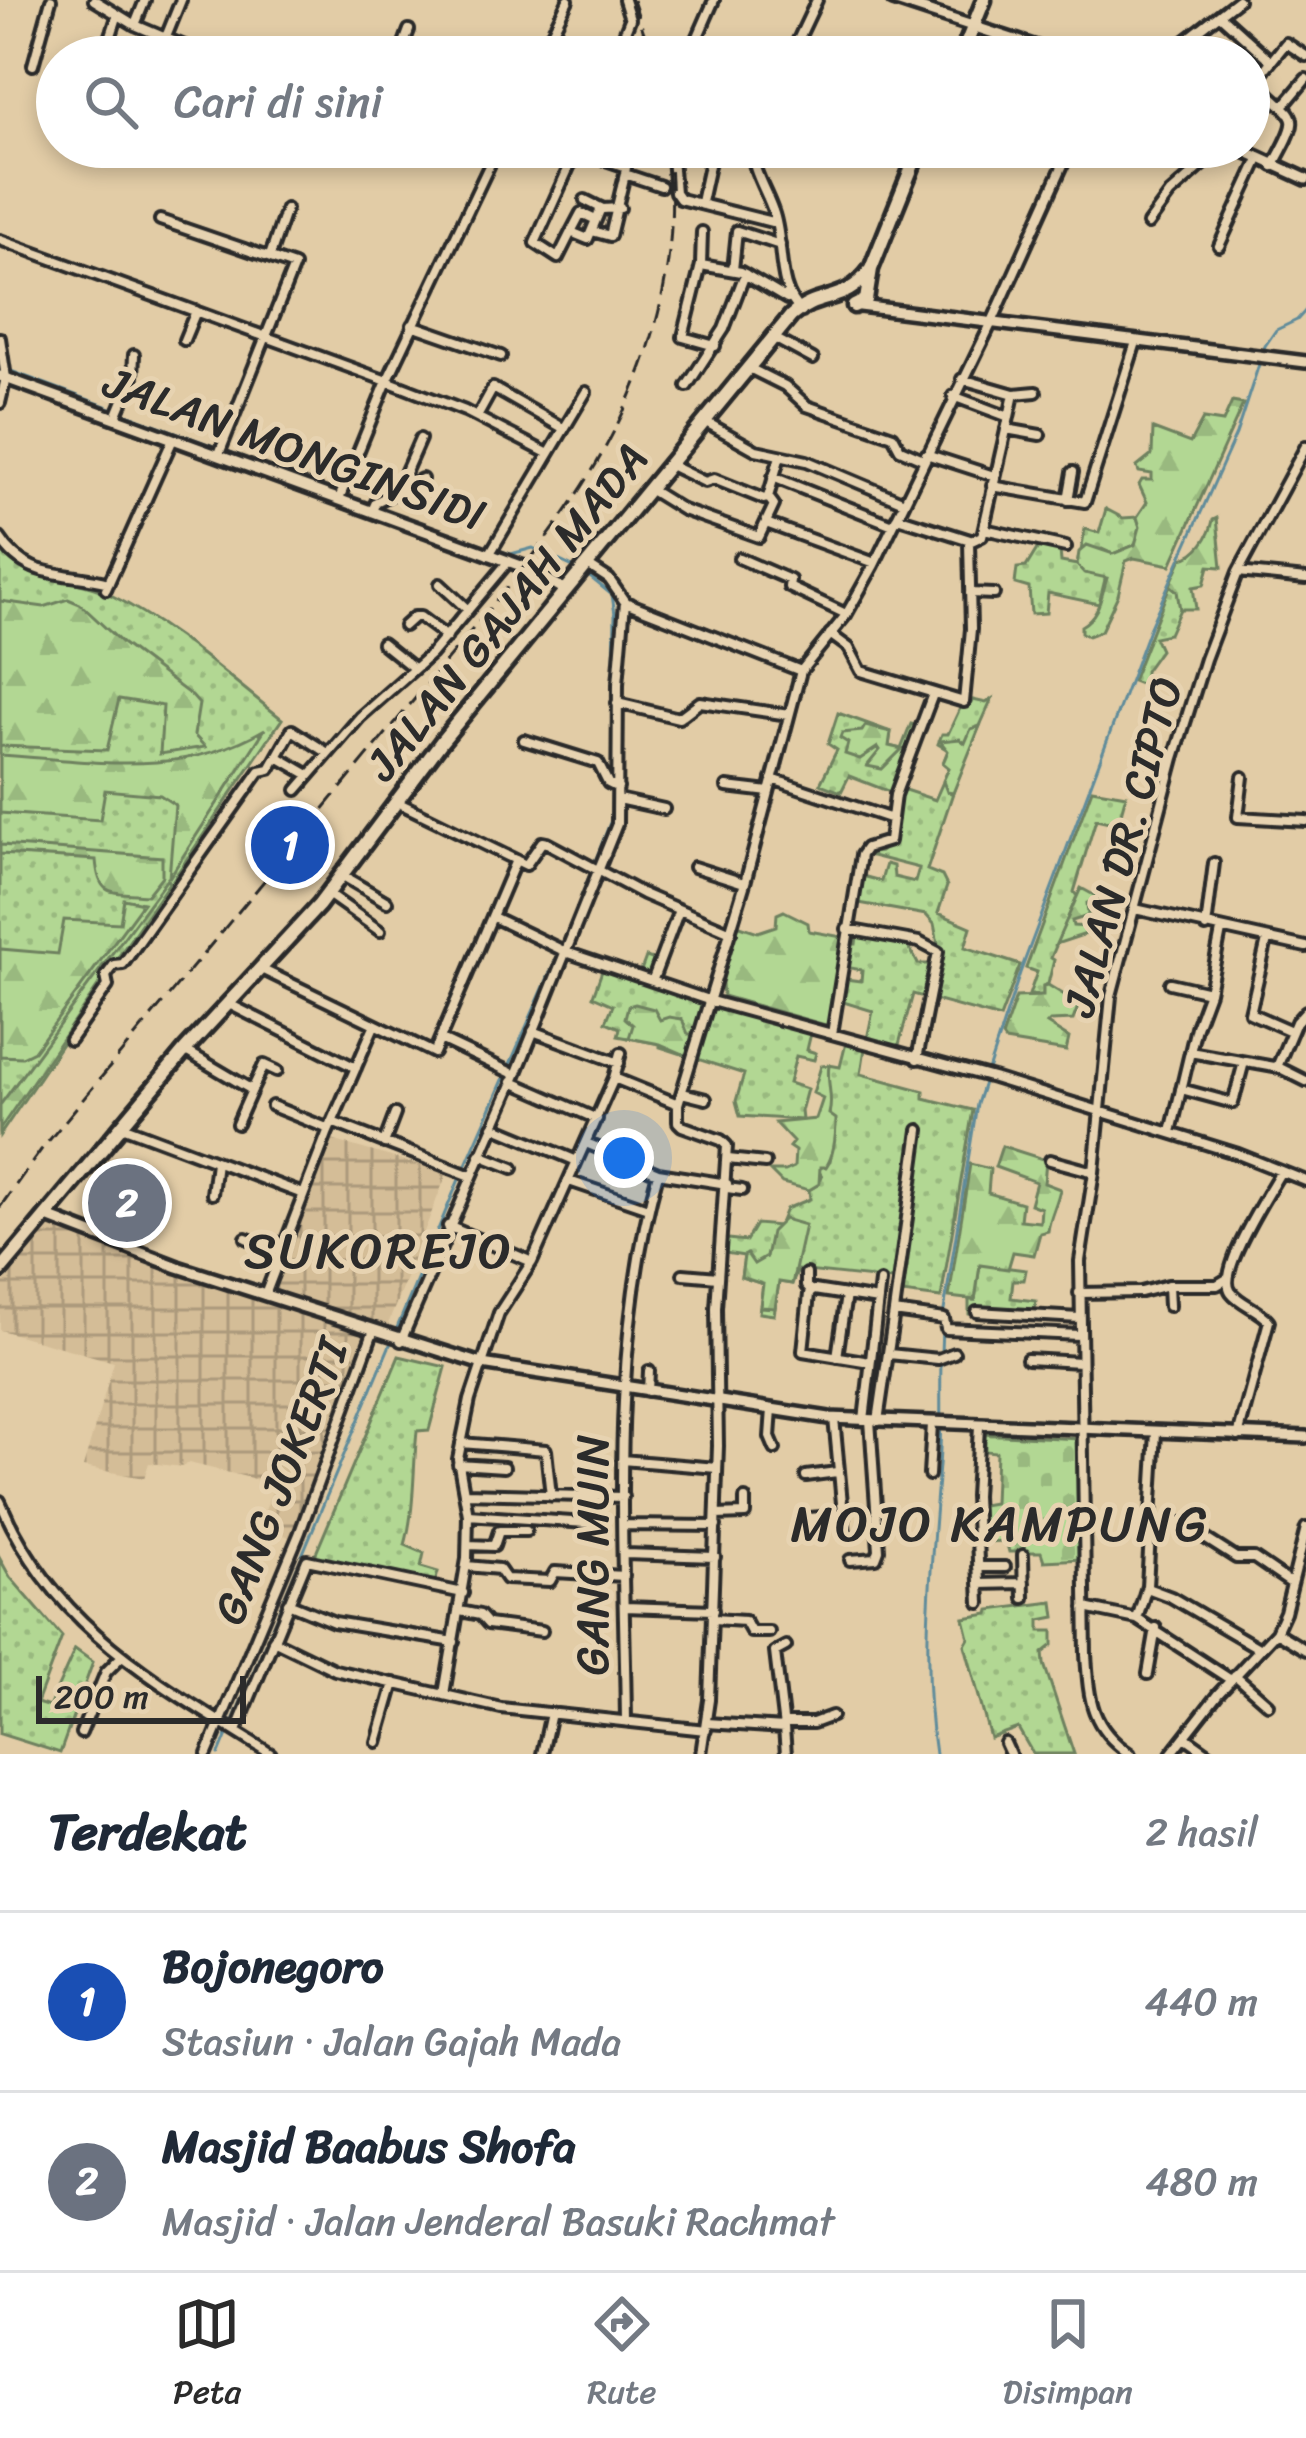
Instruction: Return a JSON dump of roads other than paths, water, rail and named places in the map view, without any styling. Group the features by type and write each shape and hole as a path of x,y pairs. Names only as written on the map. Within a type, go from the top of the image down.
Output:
{"highway":[{"path":"970,36 983,0"},
{"path":"797,308 857,298 912,168"},
{"name":"JALAN GAJAH MADA","path":"0,1271 185,1050 343,876 564,589 789,324 797,308"}],"main road":[{"path":"893,0 1002,36"},
{"path":"1270,164 1306,179"},
{"path":"857,298 891,312 1306,362"},
{"name":"JALAN MONGINSIDI","path":"4,373 117,413 173,439 220,450 491,550 564,589"},
{"path":"45,1216 378,1334 482,1364 834,1418 1306,1438"}],"street":[{"path":"41,36 50,0"},
{"path":"94,0 112,8 116,17 110,36"},
{"path":"135,25 145,0"},
{"path":"166,36 181,0"},
{"path":"550,36 568,0"},
{"path":"623,36 630,19 624,0"},
{"path":"699,36 715,0"},
{"path":"800,36 817,0"},
{"path":"1192,36 1238,0"},
{"path":"1220,15 1243,36"},
{"path":"116,17 163,36"},
{"path":"407,36 409,30"},
{"path":"1271,61 1286,43 1306,56"},
{"path":"33,65 36,54"},
{"path":"1285,104 1306,79"},
{"path":"1270,92 1294,115 1297,133 1273,166"},
{"path":"340,495 412,325 487,168"},
{"path":"568,168 535,242 558,258 580,213 596,220"},
{"path":"620,168 661,186"},
{"path":"592,231 609,238 626,168"},
{"path":"674,168 677,196 777,224"},
{"path":"701,202 708,168"},
{"path":"755,168 777,224 797,308"},
{"path":"701,1754 713,1614 718,1277 728,1159 725,1143 678,1122 679,1104 745,884 801,671 846,614 875,563 1062,168"},
{"path":"1148,224 1169,194 1199,168"},
{"path":"1219,246 1255,168"},
{"path":"585,200 602,208 620,208"},
{"path":"572,232 586,239 602,208"},
{"path":"270,256 286,209"},
{"path":"160,220 294,268 220,450"},
{"path":"733,270 737,231 780,244"},
{"path":"702,232 701,265 683,338 715,346"},
{"path":"0,240 387,381 477,417 547,453"},
{"path":"701,265 745,274 797,308"},
{"path":"687,386 715,346 745,274"},
{"path":"184,340 196,311"},
{"path":"412,325 501,356"},
{"path":"0,338 1,402"},
{"path":"776,339 813,359"},
{"path":"751,369 785,386 807,406 895,437 900,449 993,481 1081,503 1088,496 1136,342"},
{"path":"117,413 133,376 134,355"},
{"path":"962,379 1014,394 1036,392"},
{"path":"477,417 494,388 563,428"},
{"path":"491,550 586,392"},
{"path":"773,477 895,521 980,539 1014,394"},
{"path":"953,396 1009,417"},
{"path":"706,422 756,450 807,461 904,502"},
{"path":"1006,429 1040,435"},
{"path":"0,538 8,551 40,573 107,586 173,439"},
{"path":"397,490 420,439"},
{"name":"JALAN DR. CIPTO","path":"1130,1754 1103,1733 1093,1710 1085,1608 1079,1261 1094,1172 1111,996 1180,738 1238,572 1306,446"},
{"path":"670,465 705,482 714,478 764,499 780,456"},
{"path":"1068,500 1073,472"},
{"path":"374,507 422,479"},
{"path":"650,489 683,510 751,535 762,535 774,505 768,496"},
{"path":"766,523 875,563"},
{"path":"984,529 1066,547"},
{"path":"830,634 850,648 861,671 964,703 970,540"},
{"path":"739,558 790,580 788,587 846,614"},
{"path":"297,790 412,667 447,637 508,561"},
{"path":"582,568 609,579 625,602 801,671"},
{"path":"1238,572 1306,579"},
{"path":"440,584 468,610"},
{"path":"970,593 994,594"},
{"path":"400,1341 448,1226 462,1173 480,1155 493,1126 617,824 617,703 625,602"},
{"path":"404,626 421,616 447,637"},
{"path":"382,643 412,667"},
{"path":"832,1034 862,851 889,841 895,795 933,694"},
{"path":"617,703 679,718 700,702 789,716"},
{"path":"70,1040 119,964 260,771 269,769 278,757 294,729 328,753"},
{"path":"524,740 598,763 615,789 664,809"},
{"path":"278,757 309,775"},
{"path":"1244,778 1238,818 1306,821"},
{"path":"772,779 892,819"},
{"path":"727,787 770,792"},
{"path":"397,802 528,865 544,842 730,932"},
{"path":"261,969 432,1053 442,1040 516,860"},
{"path":"1206,927 1214,863"},
{"path":"694,867 745,884"},
{"path":"343,876 387,902"},
{"path":"328,894 380,931"},
{"path":"1135,909 1306,947"},
{"path":"652,980 679,910"},
{"path":"493,917 566,952 711,1001 993,1078 1171,1132 1306,1181"},
{"path":"847,929 919,942 938,952 917,1059"},
{"path":"1171,1132 1221,931"},
{"path":"1267,940 1250,1013 1292,1031"},
{"path":"1170,983 1209,992"},
{"path":"227,1004 356,1068"},
{"path":"1276,1067 1306,1011"},
{"path":"265,1295 330,1125 374,1026"},
{"path":"444,1694 466,1566 468,1515 458,1464 482,1364 499,1313 532,1262 620,1058 533,1031"},
{"path":"442,1040 597,1119"},
{"path":"185,1050 252,1090"},
{"path":"1190,1052 1276,1067 1306,1081"},
{"path":"1181,1089 1232,1103 1244,1062"},
{"path":"237,1124 264,1065 277,1071"},
{"path":"614,1078 679,1104"},
{"path":"682,1093 706,1099"},
{"path":"272,1106 462,1173"},
{"path":"384,1143 395,1114"},
{"path":"121,1125 303,1194"},
{"path":"493,1126 578,1161"},
{"path":"871,1420 889,1354 919,1130"},
{"path":"586,1143 658,1173 742,1190"},
{"path":"480,1155 513,1168"},
{"path":"728,1159 765,1163"},
{"path":"1050,1160 1094,1172"},
{"path":"212,1194 216,1162"},
{"path":"1238,1436 1269,1321 1232,1294 1227,1279 1281,1171"},
{"name":"GANG MUIN","path":"626,1720 622,1460 630,1294 658,1173"},
{"path":"569,1180 648,1208"},
{"path":"448,1226 532,1262"},
{"path":"246,1238 281,1253"},
{"path":"683,1274 718,1277"},
{"path":"806,1274 811,1291 878,1300"},
{"path":"1079,1293 1217,1285 1227,1279"},
{"path":"850,1560 876,1558 879,1550 870,1361 880,1282"},
{"path":"1168,1285 1169,1306"},
{"path":"811,1291 803,1351 870,1361"},
{"path":"836,1357 846,1295"},
{"path":"894,1312 941,1318 946,1329 1079,1335"},
{"path":"977,1312 1078,1318"},
{"name":"GANG JOKERTI","path":"229,1727 378,1334"},
{"path":"889,1354 946,1357"},
{"path":"1027,1359 1080,1362"},
{"path":"648,1392 649,1371"},
{"path":"772,1409 770,1437 775,1449"},
{"path":"834,1418 844,1534"},
{"path":"929,1475 936,1424"},
{"path":"979,1426 975,1496 980,1603"},
{"path":"1137,1619 1147,1588 1156,1432"},
{"path":"461,1443 546,1450 551,1496"},
{"path":"622,1460 717,1468"},
{"path":"458,1464 504,1467"},
{"path":"806,1476 837,1472"},
{"path":"465,1493 623,1497"},
{"path":"716,1515 745,1514 745,1498"},
{"path":"0,1502 44,1581 120,1658 271,1754"},
{"path":"468,1515 602,1524"},
{"path":"810,1518 842,1515"},
{"path":"1181,1523 1236,1558 1254,1558 1292,1585"},
{"path":"623,1525 716,1526"},
{"path":"467,1545 494,1546 500,1530 526,1532"},
{"path":"1172,1754 1276,1632 1306,1530"},
{"path":"625,1554 715,1557"},
{"path":"1023,1555 1024,1598"},
{"path":"207,1754 229,1727 307,1560 463,1593"},
{"path":"466,1566 499,1569 504,1578 528,1580 552,1581 555,1572 624,1576"},
{"path":"978,1567 1005,1567"},
{"path":"979,1584 1024,1583"},
{"path":"1147,1588 1260,1649"},
{"path":"288,1603 334,1622 454,1642"},
{"path":"625,1607 713,1614 745,1622 751,1631 770,1632"},
{"path":"1085,1608 1156,1628 1268,1703"},
{"path":"460,1611 480,1615 488,1624 542,1631"},
{"path":"1148,1674 1156,1628"},
{"path":"1276,1632 1306,1650"},
{"path":"273,1640 335,1670 501,1708 706,1726 813,1723 832,1715"},
{"path":"786,1646 775,1652 787,1754"},
{"path":"81,1733 106,1672 120,1658"},
{"path":"377,1742 394,1683"},
{"path":"542,1754 550,1713"},
{"path":"1185,1737 1209,1754"},
{"path":"1005,1743 1010,1754"}],"waterway":[{"path":"943,1317 977,1104 1020,973 1149,629 1236,434 1265,346 1276,330 1306,310"},
{"path":"0,367 370,504"},
{"path":"379,507 488,547"},
{"path":"497,550 511,554 533,548 577,569"},
{"path":"464,1169 611,820 615,614 612,595 585,573"},
{"path":"219,1754 460,1177"},
{"path":"941,1353 942,1327"},
{"path":"935,1754 928,1646 941,1363"}],"railway":[{"path":"633,0 645,36"},
{"path":"0,1207 41,1150 524,567 591,473 640,372 657,318 668,263 669,168"}],"place":[{"name":"Bojonegoro","path":"290,845"},
{"name":"Masjid Baabus Shofa","path":"127,1203"}],"district":[{"name":"SUKOREJO","path":"379,1250"},
{"name":"MOJO KAMPUNG","path":"1000,1523"}]}
